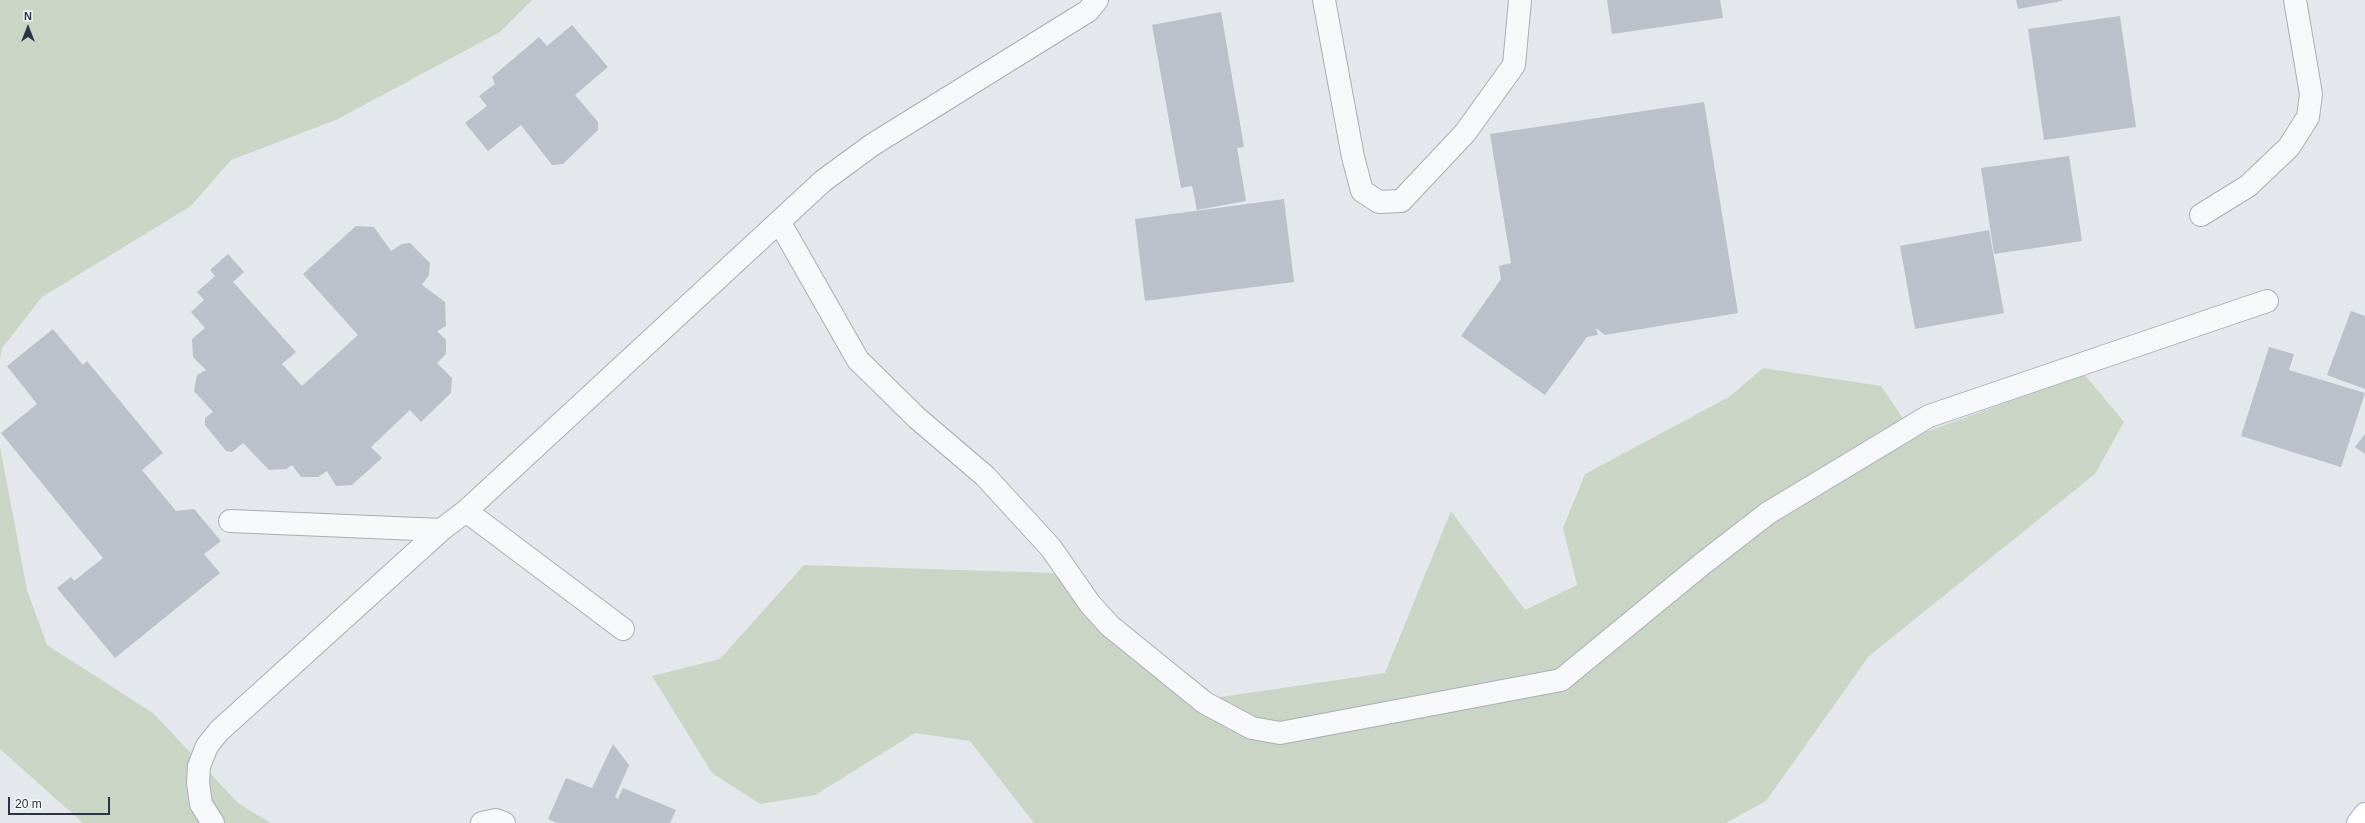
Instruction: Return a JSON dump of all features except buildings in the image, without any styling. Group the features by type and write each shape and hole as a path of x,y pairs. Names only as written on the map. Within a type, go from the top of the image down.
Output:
{"main road":[{"path":"2358,823 2365,814"}],"lane":[{"path":"1324,0 1353,157 1362,191 1379,202 1401,201 1465,133 1514,65 1520,0"},
{"path":"2201,215 2248,186 2289,147 2308,117 2311,94 2295,0"},
{"path":"213,823 201,804 198,783 199,766 207,746 215,736 441,530 466,511 824,181 872,144 1091,4"},
{"path":"780,223 858,360 917,418 985,476 1052,548 1090,604 1110,626 1205,703 1252,728 1280,734 1561,680 1768,513 1929,416 2267,301"},
{"path":"466,511 623,629"},
{"path":"230,521 441,530"},
{"path":"482,823 496,820 504,823"}],"green space":[{"path":"0,0 532,0 500,32 336,120 231,160 191,206 42,297 2,348 0,359"},
{"path":"1763,368 1881,386 1915,436 2084,374 2124,422 2095,474 1869,656 1766,801 1726,823 1034,823 970,741 915,733 815,795 760,804 712,773 652,676 720,659 804,565 1053,573 1193,701 1385,673 1451,511 1525,610 1577,585 1563,528 1585,474 1729,397"},
{"path":"0,447 27,590 47,645 153,713 239,804 271,823 83,823 0,749"}]}
